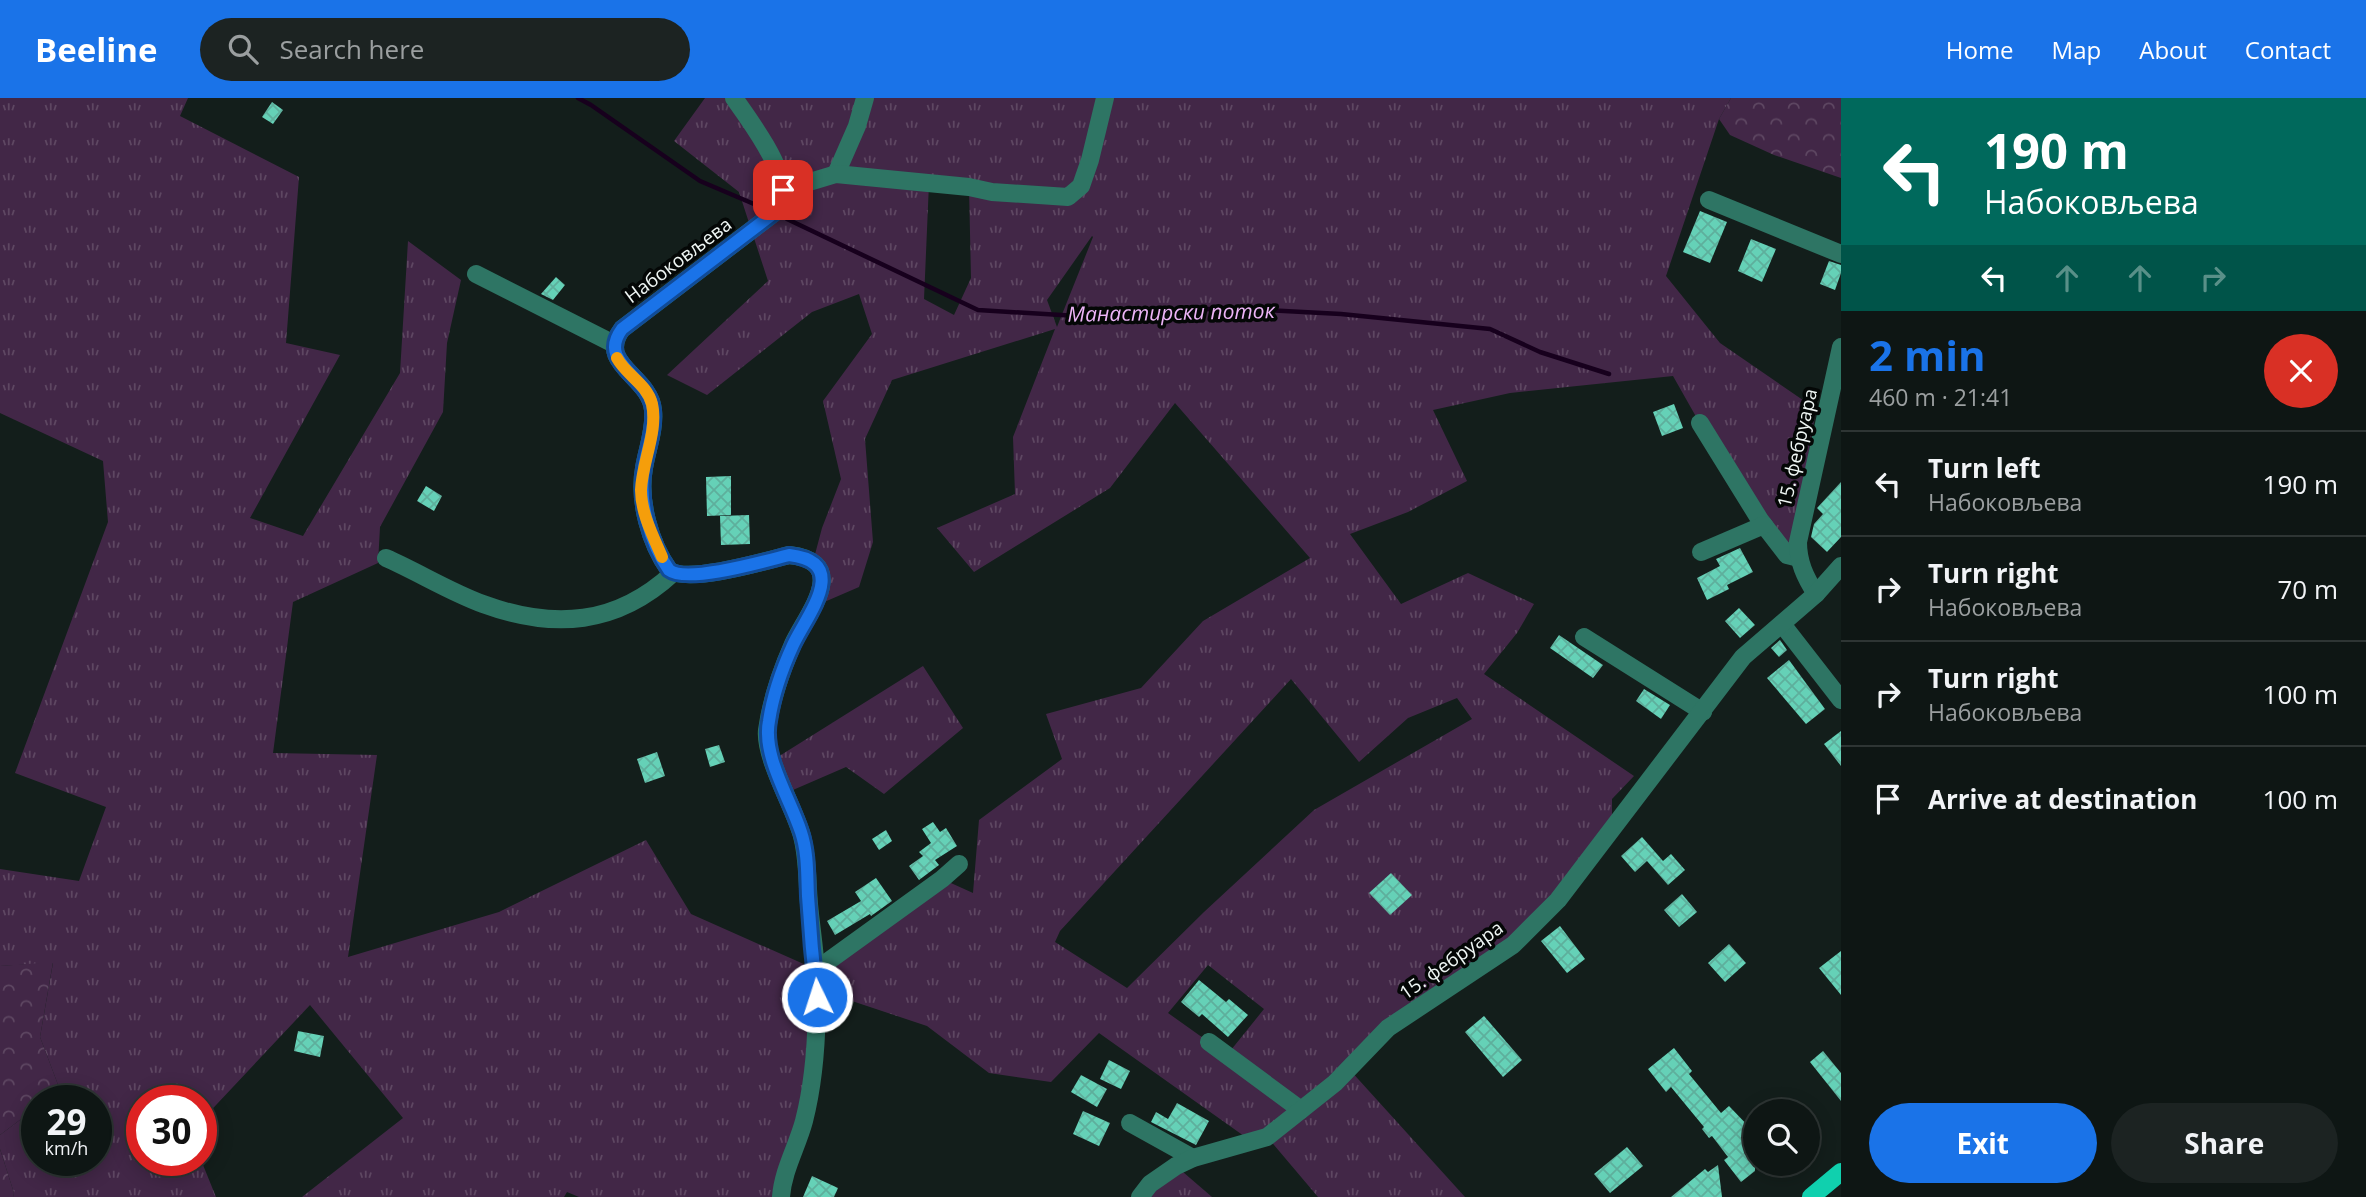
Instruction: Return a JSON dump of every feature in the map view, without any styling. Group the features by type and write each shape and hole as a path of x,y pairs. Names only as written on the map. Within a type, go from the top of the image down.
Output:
{"main road":[{"path":"1811,1197 1841,1172"}],"street":[{"path":"734,98 777,169 783,190 835,174 969,187 992,192 1068,197 1081,186 1105,98"},
{"path":"835,174 865,98"},
{"name":"Набоковљева","path":"614,344 614,339 622,329 774,213 781,203 783,190"},
{"path":"1709,200 1841,254"},
{"path":"476,274 614,344 618,361 640,383 651,401 653,422 641,493 647,521 664,563 673,573"},
{"name":"15. фебруара","path":"1816,594 1799,558 1800,531 1823,438 1841,347"},
{"name":"15. фебруара","path":"1700,423 1764,525 1787,555 1799,558"},
{"path":"1701,552 1764,525"},
{"path":"386,558 483,604 539,619 572,620 604,615 656,589 673,573 707,573 789,555 801,556 813,562 819,570 822,586 816,606 794,643 778,682 766,734 769,750 801,833 808,862 809,908 816,970 815,1039 810,1085 804,1121 782,1185 781,1197"},
{"name":"15. фебруара","path":"1140,1197 1150,1184 1193,1158 1267,1138 1335,1083 1388,1028 1513,944 1558,900 1743,657 1816,594 1841,566"},
{"path":"1782,624 1841,700"},
{"path":"1584,636 1703,712"},
{"path":"816,970 960,864"},
{"path":"1209,1042 1301,1110"},
{"path":"1130,1123 1193,1158"}],"green space":[{"path":"0,98 188,98 180,116 299,177 286,343 340,355 250,518 303,536 400,373 408,241 461,280 447,343 443,412 380,527 378,563 293,602 273,753 377,755 348,957 499,912 646,840 691,914 815,969 942,879 973,893 979,820 1062,759 1046,714 1141,688 1203,621 1310,558 1175,403 1110,488 974,572 937,528 1015,494 1013,437 1055,329 892,380 865,439 873,542 859,587 815,606 813,562 822,528 841,479 823,401 872,334 859,294 812,312 707,395 667,375 768,281 739,192 674,141 705,98 1731,98 1719,119 1666,276 1720,343 1816,409 1793,547 1754,519 1673,376 1510,393 1433,410 1467,481 1408,512 1350,534 1401,604 1468,573 1534,604 1517,633 1484,674 1634,776 1612,799 1612,830 1558,900 1349,1069 1465,1197 1318,1197 1268,1138 1251,1141 1099,1033 1051,1082 989,1073 927,1026 816,989 815,1039 781,1197 579,1197 567,1192 564,1197 302,1197 403,1118 310,1005 217,1104 217,1085 126,1085 126,1176 207,1176 216,1197 13,1197 0,1149 0,1135 21,1119 21,1176 112,1176 112,1085 58,1085 40,1037 53,963 0,966 0,869 79,881 106,807 15,773 108,522 103,461 0,413","holes":["929,183 969,187 971,278 954,315 924,299","1093,237 1057,327 1047,300","1291,679 1359,762 1408,718 1457,698 1472,719 1314,810 1127,988 1055,942 1060,931","1208,965 1264,1009 1227,1055 1168,1013"]},
{"path":"1731,98 1841,98 1841,178 1774,155 1730,135 1719,119"},
{"path":"923,666 963,728 884,794 846,767 786,793 773,760"},
{"path":"53,962 40,1037 58,1085 21,1085 21,1119 0,1135 0,966"},
{"path":"0,1149 14,1193 13,1197 0,1197"},
{"path":"1176,1166 1212,1197 1140,1197"}],"building":[{"path":"272,102 283,110 273,124 262,117"},
{"path":"1700,211 1727,222 1710,263 1683,252"},
{"path":"1751,239 1776,249 1762,282 1738,271"},
{"path":"1829,261 1841,265 1835,290 1820,284"},
{"path":"556,277 565,285 553,300 541,294"},
{"path":"1674,404 1683,428 1662,436 1653,412"},
{"path":"731,476 731,515 707,516 706,477"},
{"path":"1841,482 1841,537 1827,552 1811,537 1814,524 1823,514 1817,508"},
{"path":"426,486 442,496 434,511 417,501"},
{"path":"749,515 750,544 721,545 720,516"},
{"path":"1740,548 1753,572 1727,585 1729,589 1707,600 1697,578 1720,566 1716,559"},
{"path":"1739,608 1755,625 1740,638 1725,621"},
{"path":"1559,635 1603,665 1593,678 1550,648"},
{"path":"1780,640 1787,650 1779,657 1771,648"},
{"path":"1789,660 1825,709 1806,724 1767,678"},
{"path":"1644,689 1670,705 1661,719 1636,701"},
{"path":"1841,731 1841,766 1824,744"},
{"path":"719,745 725,762 710,767 705,749"},
{"path":"657,752 665,776 645,783 637,759"},
{"path":"933,822 940,832 946,828 957,846 935,860 939,865 919,880 909,866 923,856 919,852 931,843 922,829"},
{"path":"886,830 892,841 879,850 872,839"},
{"path":"1642,837 1663,861 1671,854 1685,870 1668,885 1647,861 1635,872 1621,856"},
{"path":"1391,873 1412,895 1390,915 1369,893"},
{"path":"876,878 892,901 871,916 870,914 835,935 827,921 861,901 855,892"},
{"path":"1682,894 1697,912 1679,927 1664,910"},
{"path":"1560,926 1585,959 1567,973 1541,941"},
{"path":"1729,944 1746,963 1725,982 1708,963"},
{"path":"1841,951 1841,995 1819,968"},
{"path":"1199,980 1226,1002 1229,999 1248,1015 1228,1037 1202,1014 1199,1017 1181,1002"},
{"path":"1484,1016 1522,1060 1503,1077 1465,1032"},
{"path":"298,1031 324,1036 320,1057 294,1051"},
{"path":"1674,1048 1692,1071 1689,1074 1721,1113 1729,1106 1743,1121 1743,1176 1749,1176 1741,1182 1724,1160 1728,1157 1712,1136 1709,1138 1702,1129 1704,1127 1671,1087 1666,1092 1648,1069"},
{"path":"1823,1051 1841,1073 1841,1101 1810,1062"},
{"path":"1109,1060 1130,1071 1121,1089 1100,1079"},
{"path":"1081,1075 1107,1089 1097,1107 1071,1092"},
{"path":"1177,1103 1209,1121 1196,1145 1151,1122 1156,1112 1168,1119"},
{"path":"1083,1111 1110,1123 1099,1146 1073,1134"},
{"path":"1627,1147 1643,1166 1610,1193 1594,1174"},
{"path":"1718,1165 1722,1197 1671,1197 1705,1169 1708,1172"},
{"path":"812,1176 838,1188 834,1197 803,1197"}],"waterway":[{"name":"Манастирски поток","path":"578,98 700,181 761,207"},
{"name":"Манастирски поток","path":"787,219 978,310 1094,317 1224,308 1341,314 1490,329 1540,352 1609,374"}],"slow traffic":[{"path":"617,358 640,383 653,409 641,493 647,521 662,557"}],"route":[{"path":"783,190 781,203 774,213 622,329 614,339 614,350 618,361 647,393 653,409 641,493 647,521 669,570 680,574 707,573 789,555 801,556 813,562 819,570 822,586 816,606 794,643 778,682 766,734 769,750 801,833 808,862 808,896 817,997"}]}
